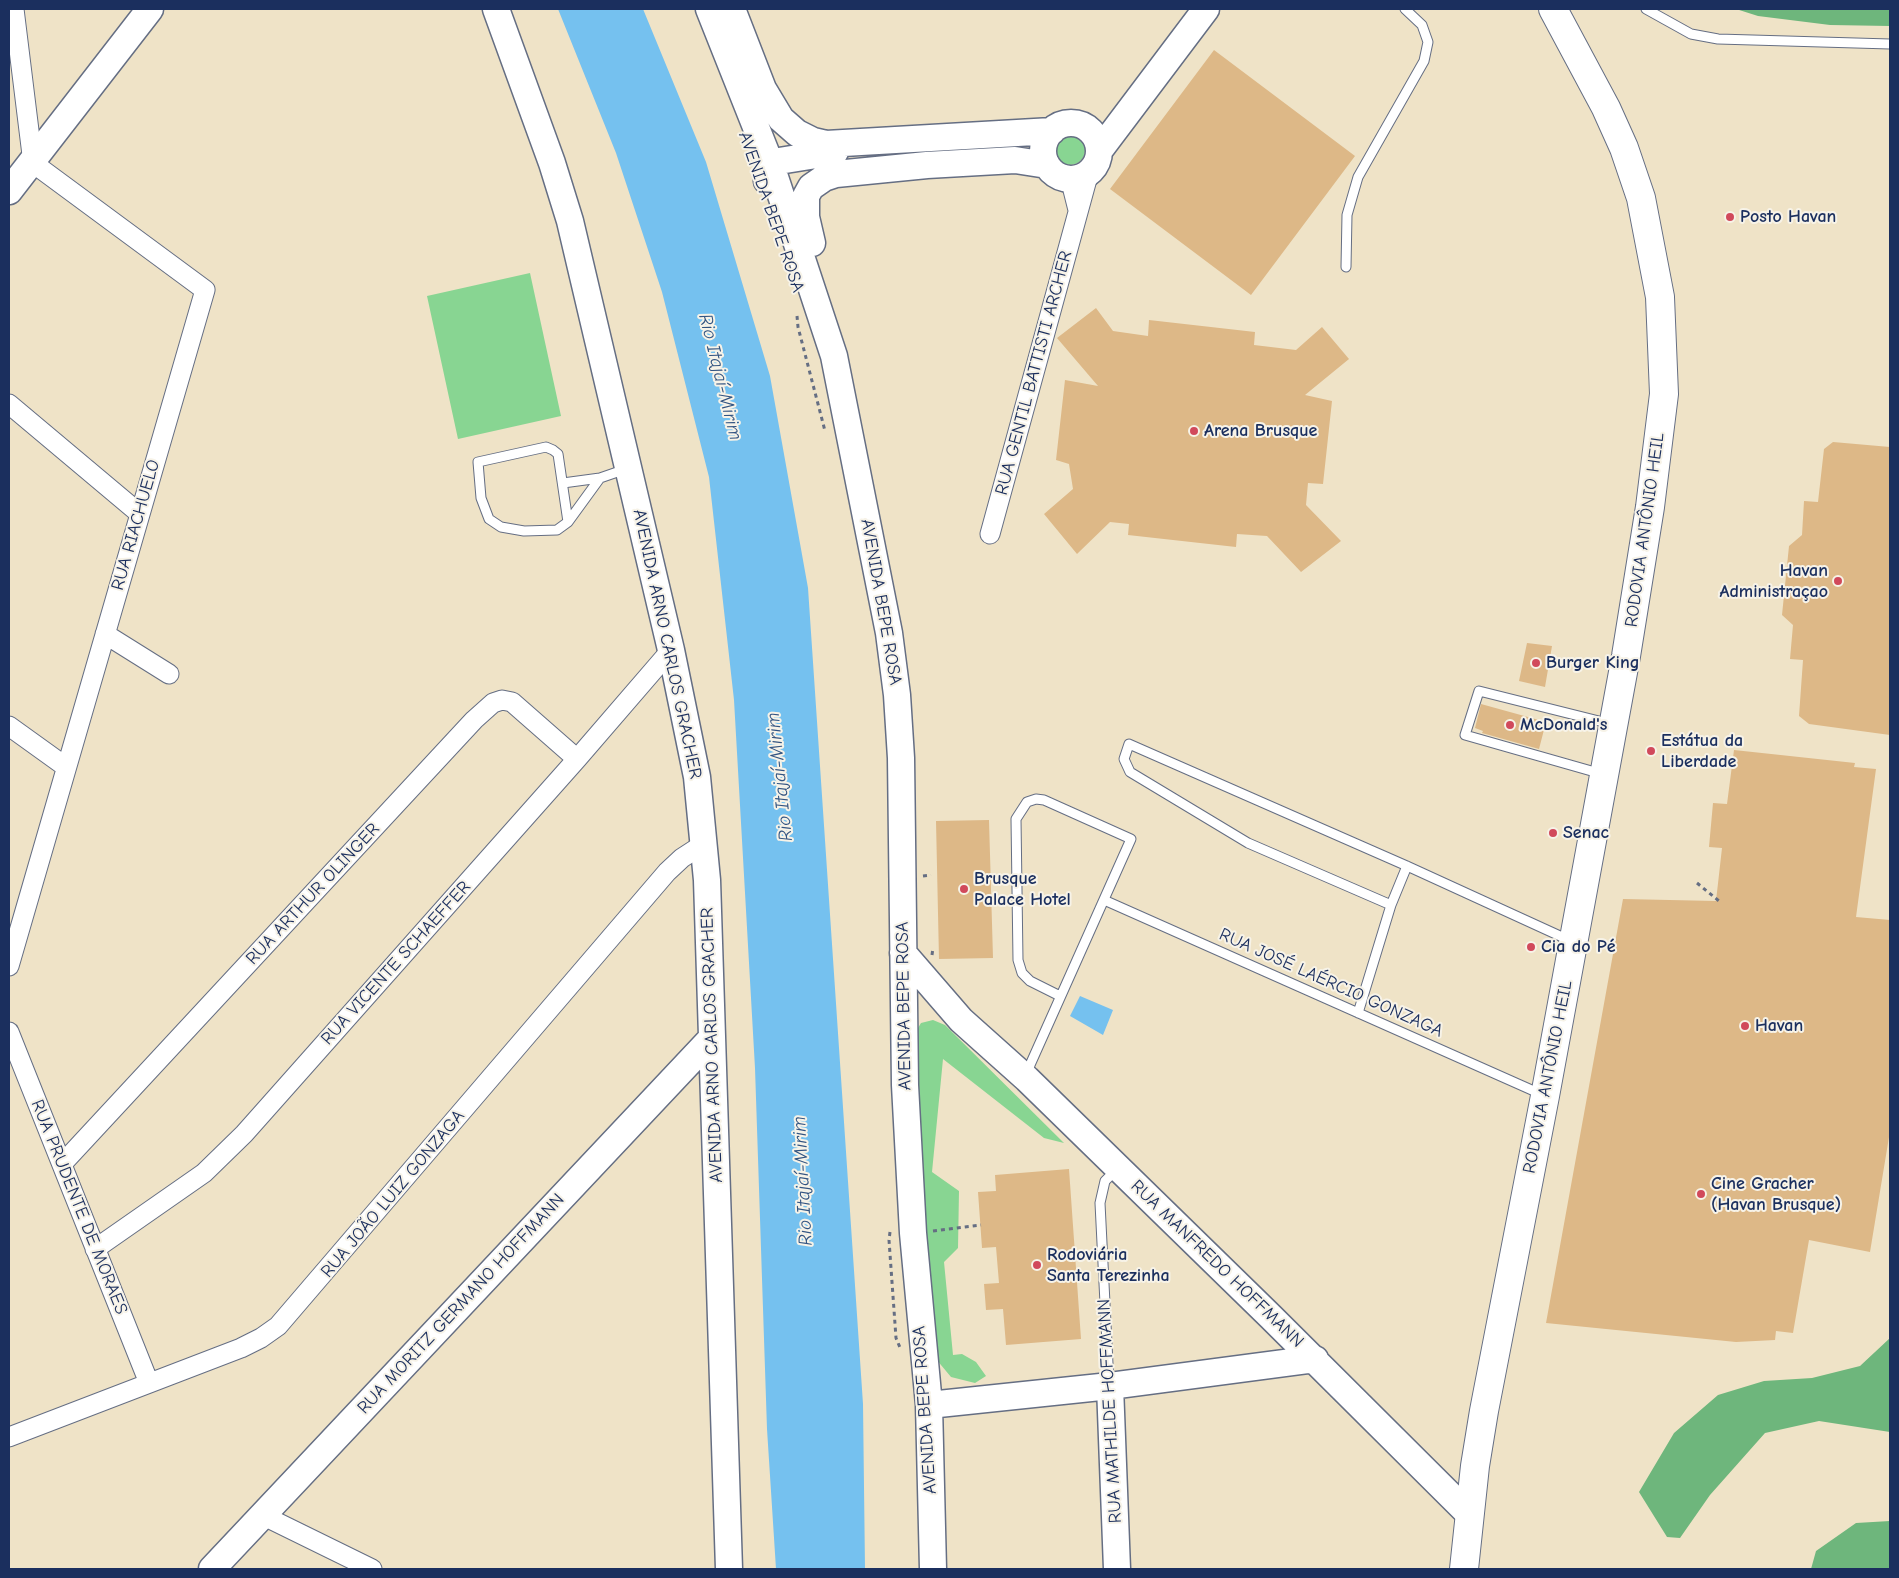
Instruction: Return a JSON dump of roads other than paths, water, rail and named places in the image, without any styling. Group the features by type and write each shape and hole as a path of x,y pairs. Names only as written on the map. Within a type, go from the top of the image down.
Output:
{"main road":[{"name":"RODOVIA ANTÔNIO HEIL","path":"1464,1569 1475,1466 1497,1338 1545,1096 1614,725 1650,507 1664,385 1662,318 1641,198 1627,156 1606,108 1553,9"}],"street":[{"path":"14,9 33,163"},
{"path":"9,192 150,9"},
{"name":"AVENIDA ARNO CARLOS GRACHER","path":"496,9 549,154 570,221 671,650 697,777 702,846 707,880 730,1569"},
{"name":"AVENIDA BEPE ROSA","path":"694,9 739,122 851,446"},
{"name":"AVENIDA BEPE ROSA","path":"709,9 771,165 834,356 879,575 897,695 901,767 904,1030 913,1233 929,1406 933,1569"},
{"path":"732,9 764,89 781,119 796,133 812,142 826,144 1052,131 1068,123 1086,127 1093,133 1086,167"},
{"path":"1052,131 1044,146 1047,165 1056,174 1086,167 1206,9"},
{"path":"1086,127 1114,116 1141,95"},
{"path":"783,246 786,234 766,178 766,173 771,165 788,158 826,153 998,142 1013,133"},
{"path":"862,494 865,436 809,233 805,206 806,196 811,187 824,178 836,174 927,165 1015,160 1047,165"},
{"name":"RUA RIACHUELO","path":"9,966 205,290 33,163"},
{"name":"RUA GENTIL BATTISTI ARCHER","path":"990,534 1078,212 1086,167"},
{"path":"9,404 140,514"},
{"path":"105,634 169,674"},
{"name":"RUA VICENTE SCHAEFFER","path":"95,1248 184,1188 222,1157 577,759 671,650"},
{"name":"RUA ARTHUR OLINGER","path":"62,1164 467,728 493,703 502,700 512,702 577,759"},
{"path":"9,726 66,767"},
{"name":"RUA JOÃO LUIZ GONZAGA","path":"9,1436 241,1348 261,1338 278,1326 666,872 682,858 702,846"},
{"name":"RUA MANFREDO HOFFMANN","path":"903,953 961,1020 1027,1079 1315,1359 1469,1514"},
{"name":"RUA MANFREDO HOFFMANN","path":"904,1030 918,1009 928,1004 961,1020"},
{"name":"RUA PRUDENTE DE MORAES","path":"9,1032 149,1383"},
{"name":"RUA MORITZ GERMANO HOFFMANN","path":"212,1569 711,1038"},
{"path":"929,1406 1110,1386 1315,1359"},
{"name":"RUA MATHILDE HOFFMANN","path":"1110,1386 1117,1569"},
{"path":"262,1515 372,1569"}],"lane":[{"path":"1346,268 1347,215 1358,178 1424,61 1428,42 1422,25 1405,9"},
{"path":"1646,9 1691,34 1718,39 1890,44"},
{"path":"568,522 558,454 546,447 478,462 481,498 490,519 501,527 524,532 557,530 568,522 600,478"},
{"path":"563,483 600,478 629,468"},
{"path":"1605,774 1465,735 1479,691 1614,725"},
{"path":"1391,905 1248,842 1130,772 1124,759 1129,744 1407,866 1574,942"},
{"path":"1027,1079 1030,1065 1131,839 1044,800 1027,802 1016,819 1018,960 1022,973 1030,981 1060,996"},
{"path":"1358,1013 1391,905 1407,866"},
{"name":"RUA JOSÉ LAÉRCIO GONZAGA","path":"1104,900 1545,1096"},
{"name":"RUA MATHILDE HOFFMANN","path":"1110,1386 1100,1203 1105,1181 1119,1169"}],"water":[{"name":"Rio Itajaí-Mirim","path":"558,9 643,9 706,162 770,376 808,588 863,1404 865,1569 776,1569 767,1429 755,1068 734,700 709,477 662,292 616,153"},
{"path":"1080,996 1113,1010 1103,1035 1070,1016"}],"place":[{"name":"Posto Havan","path":"1730,217"},
{"name":"Arena Brusque","path":"1194,431"},
{"name":"Havan Administraçao","path":"1838,581"},
{"name":"Burger King","path":"1536,663"},
{"name":"McDonald's","path":"1510,725"},
{"name":"Estátua da Liberdade","path":"1651,751"},
{"name":"Senac","path":"1553,833"},
{"name":"Brusque Palace Hotel","path":"964,889"},
{"name":"Cia do Pé","path":"1531,947"},
{"name":"Havan","path":"1745,1026"},
{"name":"Cine Gracher (Havan Brusque)","path":"1701,1194"},
{"name":"Rodoviária Santa Terezinha","path":"1037,1265"}]}
